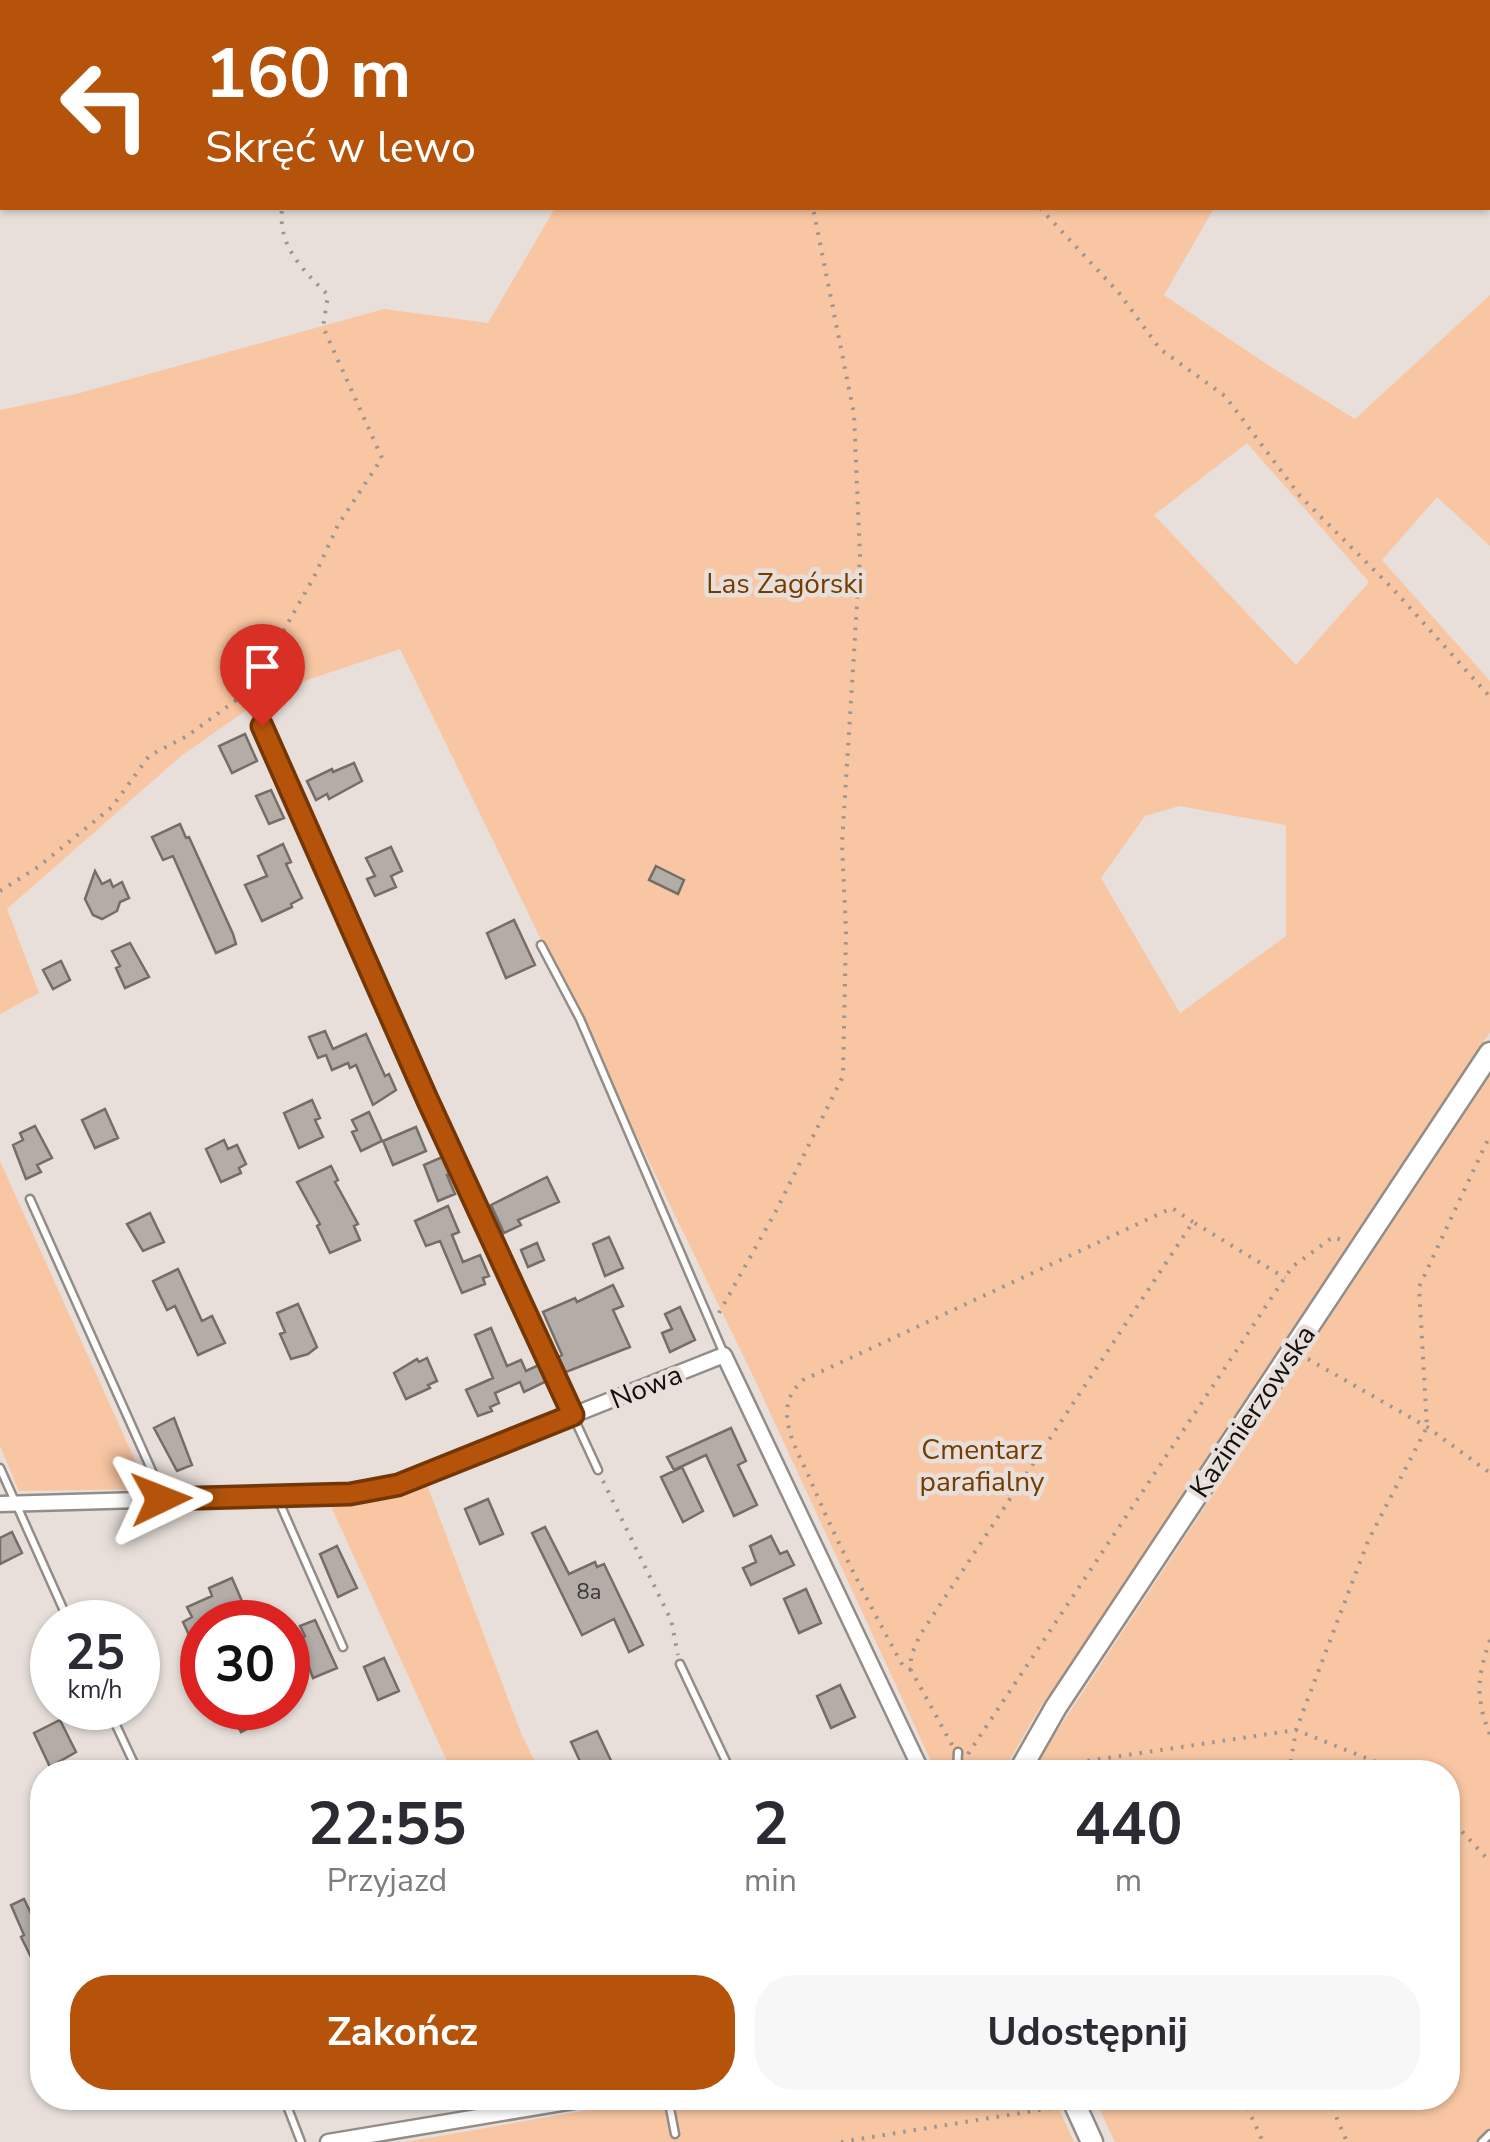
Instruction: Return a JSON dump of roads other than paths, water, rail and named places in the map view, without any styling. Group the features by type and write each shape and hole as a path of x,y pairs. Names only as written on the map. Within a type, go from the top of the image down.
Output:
{"street":[{"name":"Kazimierzowska","path":"1030,1760 1056,1707 1490,1053"},
{"name":"Nowa","path":"8,1504 350,1494 398,1485 724,1355"},
{"path":"724,1355 916,1760"},
{"path":"328,2142 525,2110"},
{"path":"1070,2110 1092,2142"}],"lane":[{"path":"247,692 428,1101 598,1470"},
{"path":"541,945 580,1019 724,1355"},
{"path":"30,1199 160,1489 161,1499"},
{"path":"0,1468 8,1504 58,1600"},
{"path":"277,1496 344,1647"},
{"path":"680,1664 725,1760"},
{"path":"118,1730 132,1760"},
{"path":"958,1752 958,1760"},
{"path":"289,2110 301,2142"},
{"path":"670,2110 675,2134"},
{"path":"1482,2142 1490,2134"}],"park label":[{"name":"Las Zagórski","path":"785,583"},
{"name":"Cmentarz parafialny","path":"982,1465"}]}
